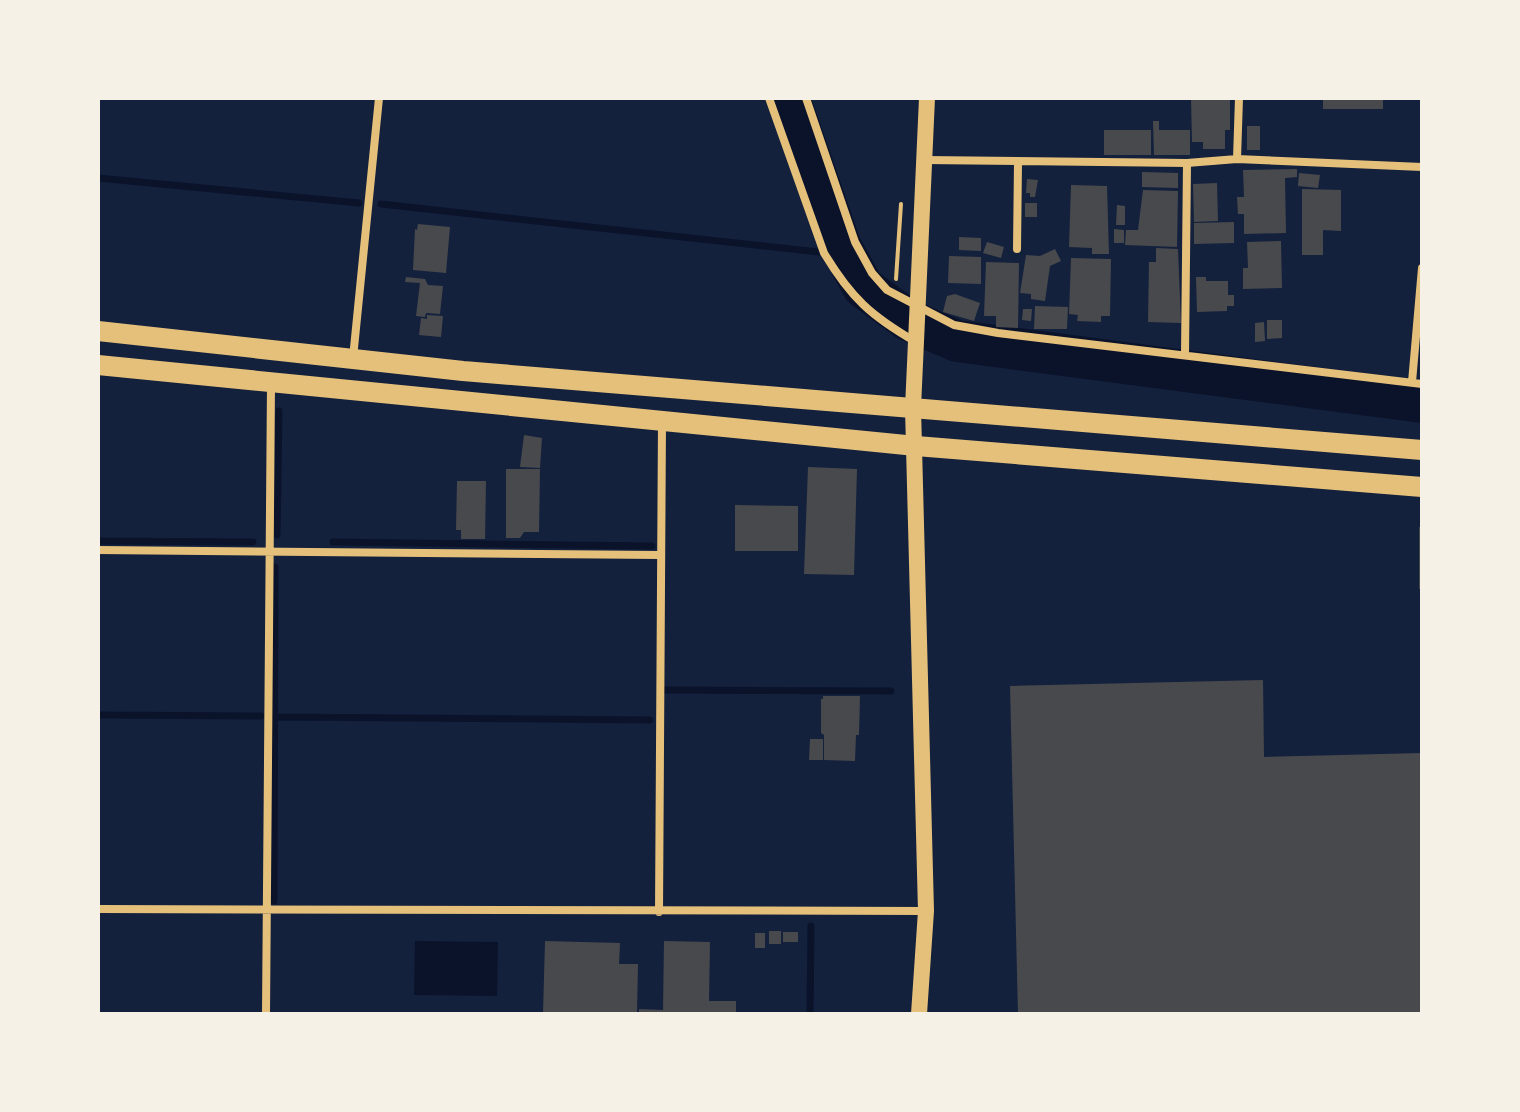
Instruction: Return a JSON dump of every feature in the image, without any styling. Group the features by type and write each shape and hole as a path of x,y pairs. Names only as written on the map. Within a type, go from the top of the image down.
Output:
{"main road":[{"path":"919,1014 926,911 913,408 927,98"},
{"path":"98,331 479,372 1422,450"},
{"path":"98,365 916,446 1422,487"}],"street":[{"path":"353,359 379,98"},
{"path":"769,98 824,253 838,276 881,322 917,339"},
{"path":"806,98 855,242 872,273 887,290 919,310 954,325 998,333 1422,384"},
{"path":"1237,159 1239,98"},
{"path":"925,160 1187,163 1237,159 1422,167"},
{"path":"1017,249 1018,162"},
{"path":"1185,355 1187,163"},
{"path":"1412,382 1422,268"},
{"path":"266,1014 271,384"},
{"path":"659,912 662,421"},
{"path":"98,550 660,555"},
{"path":"98,909 926,911"}],"water":[{"path":"415,941 498,942 497,996 414,995"}],"building":[{"path":"1191,98 1230,98 1230,130 1225,130 1225,149 1203,149 1203,142 1192,142"},
{"path":"1383,98 1383,109 1323,109 1323,99"},
{"path":"1153,121 1159,121 1159,130 1190,130 1190,155 1154,155"},
{"path":"1247,126 1260,126 1260,150 1247,150"},
{"path":"1104,130 1151,130 1151,155 1104,155"},
{"path":"1297,169 1297,177 1285,178 1286,233 1244,234 1244,214 1238,214 1237,197 1244,197 1243,170"},
{"path":"1142,172 1178,173 1178,188 1142,187"},
{"path":"1299,173 1320,175 1318,188 1298,186"},
{"path":"1027,179 1038,180 1035,197 1026,193"},
{"path":"1217,183 1218,221 1194,222 1193,184"},
{"path":"1071,185 1107,186 1109,254 1092,254 1092,248 1069,247"},
{"path":"1302,189 1341,190 1341,231 1323,230 1323,255 1302,255"},
{"path":"1143,190 1178,191 1177,247 1125,245 1126,230 1138,230"},
{"path":"1025,203 1037,203 1037,217 1025,217"},
{"path":"1117,205 1125,206 1125,225 1116,225"},
{"path":"1234,222 1234,243 1194,244 1194,223"},
{"path":"418,224 450,227 446,273 413,270 415,229"},
{"path":"1114,229 1124,230 1124,243 1114,243"},
{"path":"959,237 981,238 981,251 959,250"},
{"path":"1281,241 1282,288 1243,289 1243,268 1248,268 1247,242"},
{"path":"987,242 1004,247 1001,258 983,253"},
{"path":"1156,248 1178,249 1181,323 1148,322 1149,262 1156,262"},
{"path":"1055,249 1061,261 1050,266 1045,301 1031,299 1031,294 1020,293 1026,255 1040,256"},
{"path":"949,256 981,257 981,284 948,283"},
{"path":"1071,258 1111,259 1110,316 1101,316 1101,322 1077,321 1078,315 1069,314"},
{"path":"986,262 1019,263 1018,328 996,327 996,316 984,316"},
{"path":"406,277 425,279 428,285 443,286 440,314 416,316 420,283 405,282"},
{"path":"1196,277 1206,277 1206,281 1228,281 1228,295 1234,295 1234,306 1227,306 1227,311 1197,312"},
{"path":"955,294 980,303 974,321 943,312 947,296"},
{"path":"1035,306 1068,307 1067,329 1034,329"},
{"path":"1023,309 1032,309 1031,321 1022,320"},
{"path":"427,315 443,316 441,337 419,335 421,318 427,319"},
{"path":"1267,320 1282,320 1282,338 1267,339"},
{"path":"1264,322 1265,341 1255,342 1255,323"},
{"path":"524,435 542,438 540,468 520,467"},
{"path":"808,467 857,469 854,575 804,574"},
{"path":"506,469 540,469 539,532 524,532 520,538 506,538"},
{"path":"457,481 486,481 485,539 461,539 461,530 456,530"},
{"path":"735,505 798,506 798,551 735,551"},
{"path":"1419,527 1422,527 1422,589 1419,589"},
{"path":"1263,680 1264,757 1422,753 1422,1014 1018,1014 1010,686"},
{"path":"823,696 860,696 855,761 824,760 824,735 821,733"},
{"path":"810,739 823,739 823,760 809,760"},
{"path":"769,931 781,931 781,944 769,944"},
{"path":"783,932 798,932 798,942 783,942"},
{"path":"755,933 765,933 765,948 755,948"},
{"path":"545,941 620,943 619,964 638,964 637,1014 543,1014"},
{"path":"664,941 710,942 709,1001 736,1001 736,1014 639,1014 639,1009 663,1010"}],"waterway":[{"path":"789,98 840,245 863,287 908,320 957,341 1422,402"},
{"path":"98,178 359,203"},
{"path":"381,204 818,252"},
{"path":"277,535 279,411"},
{"path":"98,541 253,542"},
{"path":"333,542 652,546"},
{"path":"274,901 275,567"},
{"path":"666,690 891,691"},
{"path":"98,715 261,716"},
{"path":"277,717 650,720"},
{"path":"810,1014 811,926"}]}
